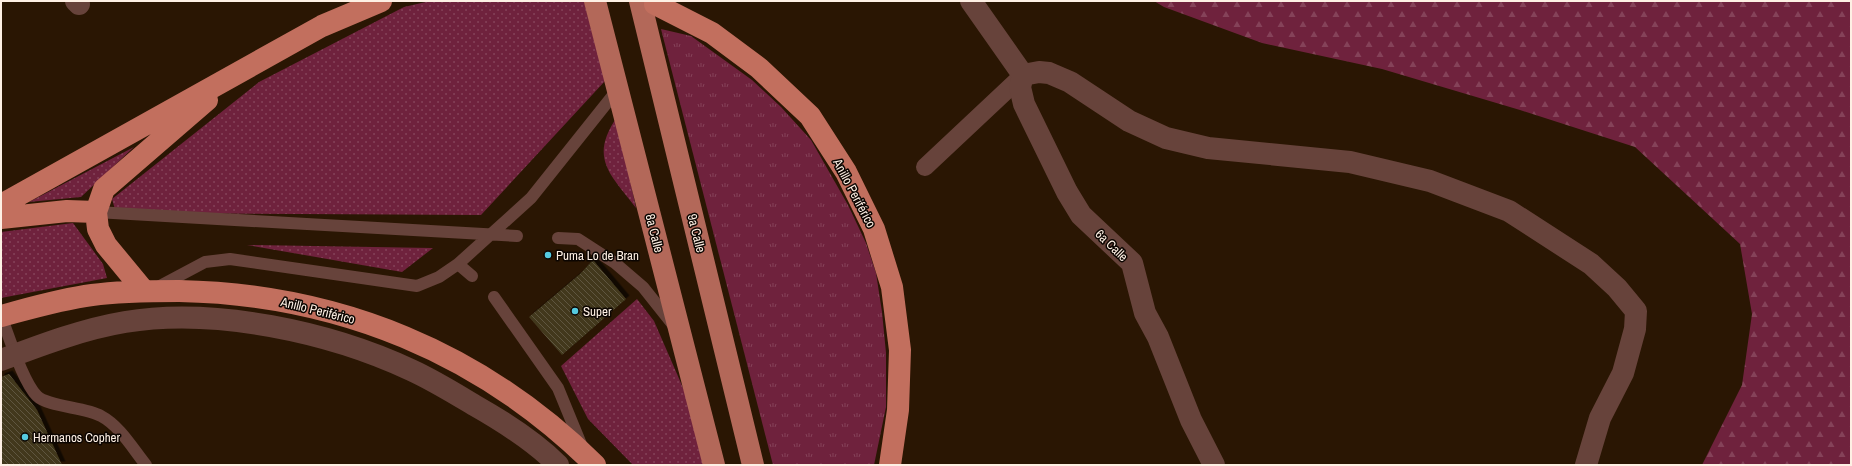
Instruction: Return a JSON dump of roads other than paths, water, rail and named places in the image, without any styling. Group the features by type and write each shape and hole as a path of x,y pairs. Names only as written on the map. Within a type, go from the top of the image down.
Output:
{"highway":[{"path":"1,205 322,26 381,1"},
{"name":"Anillo Periférico","path":"648,3 712,33 759,68 810,116 846,172 874,228 892,287 900,350 898,410 890,465"},
{"path":"147,291 106,245 98,229 96,212 104,189 242,70"},
{"path":"1,218 67,211 96,212"},
{"name":"Anillo Periférico","path":"1,316 50,302 93,295 147,291 204,292 278,299 352,317 421,344 457,362 530,409 591,461"}],"main road":[{"name":"8a Calle","path":"595,1 714,465"},
{"name":"9a Calle","path":"648,3 753,465"}],"street":[{"path":"971,1 1023,75"},
{"path":"925,166 1023,75 1039,72 1049,73 1070,82 1129,121 1166,138 1208,148 1350,162 1430,182 1510,212 1591,264 1617,288 1636,310 1635,329 1623,373 1600,418 1586,465"},
{"name":"6a Calle","path":"1023,75 1020,87 1024,104 1067,192 1081,215 1132,263 1145,313 1158,336 1191,420 1214,465"},
{"name":"Anillo Periférico","path":"8,358 55,340 104,327 126,322 170,318 206,318 238,322 321,337 354,346 412,370 458,395 515,430 558,465"}],"lane":[{"path":"147,291 205,262 230,259 417,286 439,277 458,264 531,198 618,89"},
{"path":"96,212 517,236"},
{"path":"558,238 578,239 615,263 643,287 681,335"},
{"path":"458,264 472,276"},
{"path":"494,297 558,388 591,461"},
{"path":"1,316 8,358 39,398 47,402 85,410 101,416 113,425 146,465"}],"place":[{"name":"Puma Lo de Bran","path":"548,255"},
{"name":"Super","path":"575,311"},
{"name":"Hermanos Copher","path":"25,437"}]}
